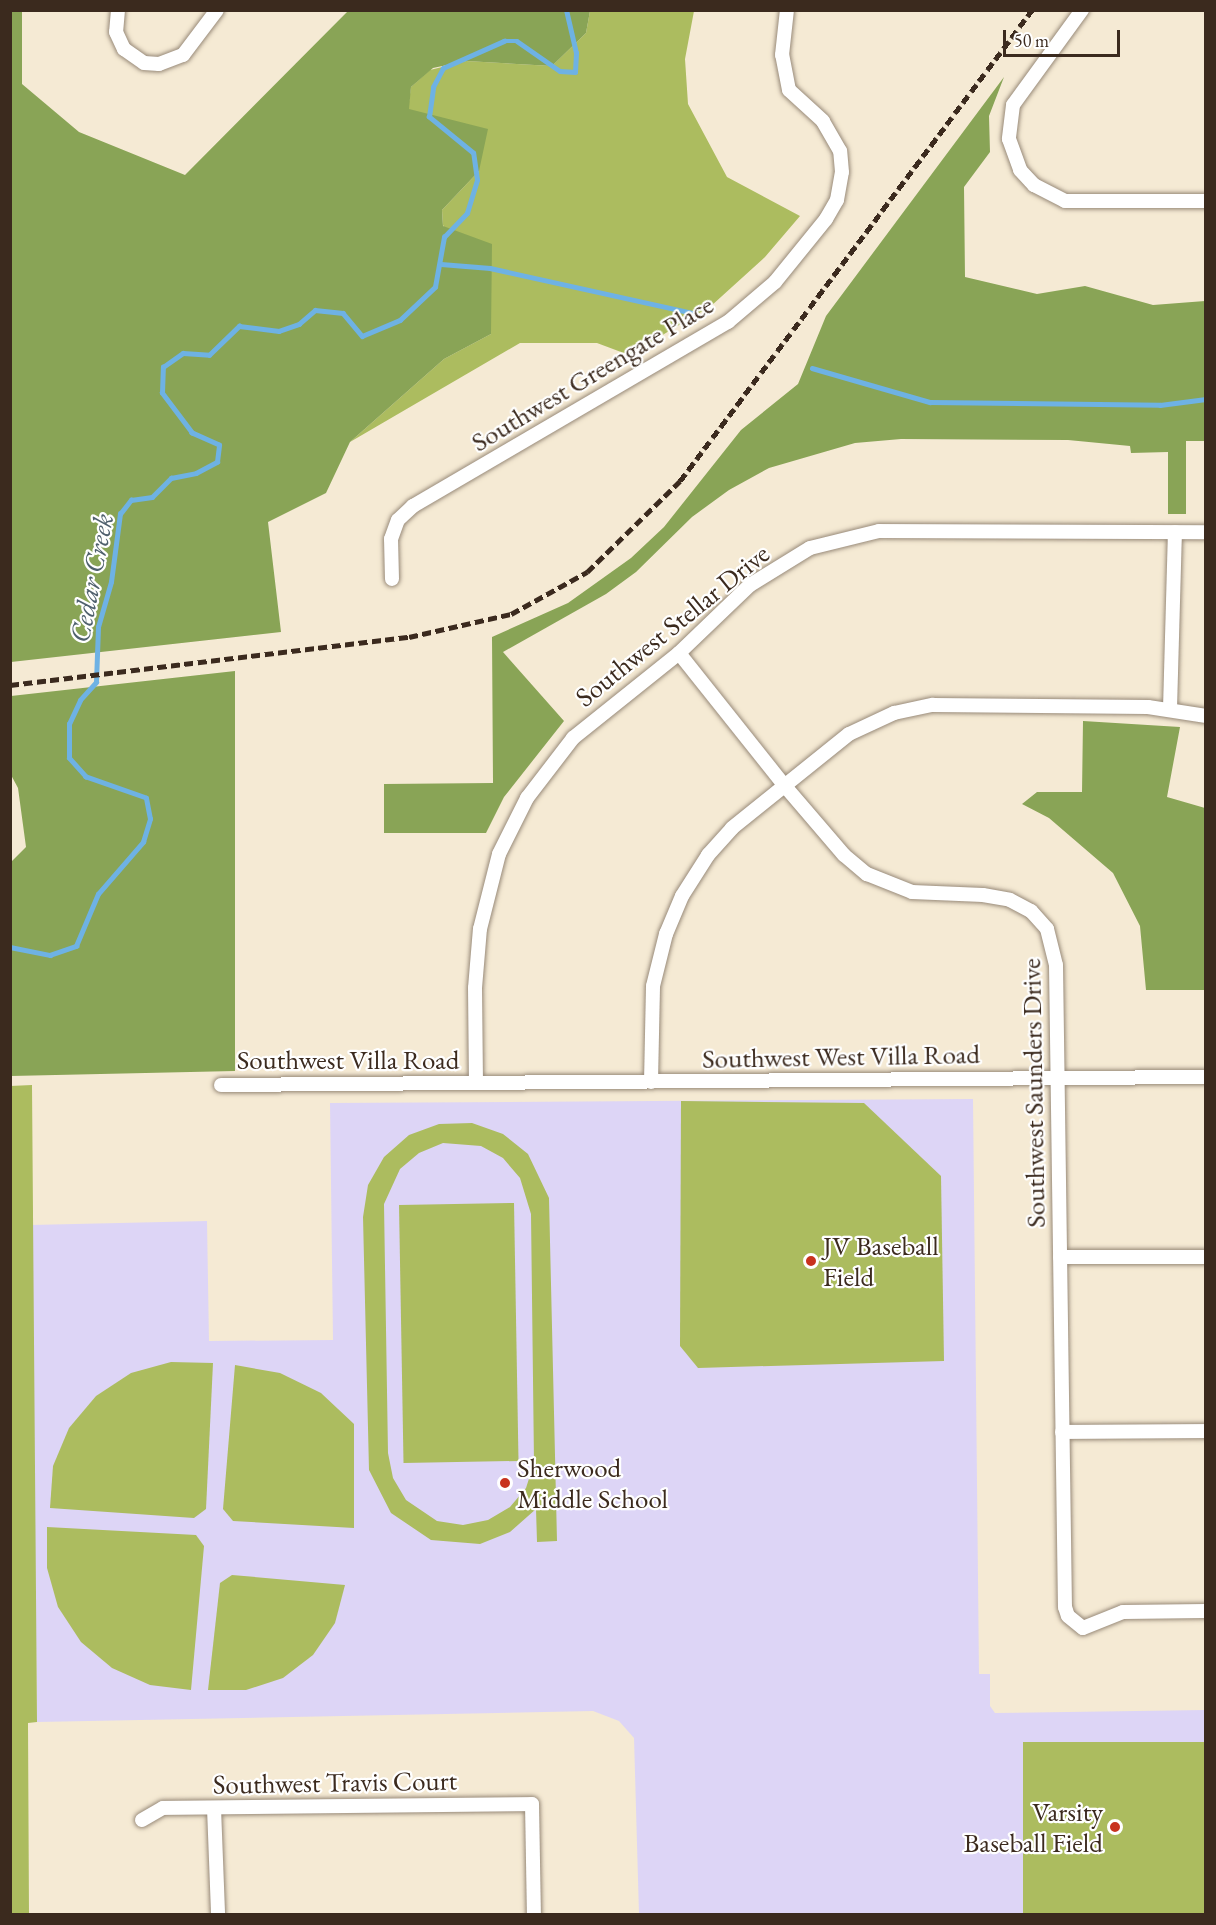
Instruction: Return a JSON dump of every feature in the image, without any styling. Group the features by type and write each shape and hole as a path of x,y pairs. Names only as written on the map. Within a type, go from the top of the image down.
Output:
{"street":[{"path":"118,10 116,32 124,49 144,63 159,64 183,55 216,10"},
{"name":"Southwest Greengate Place","path":"392,579 391,539 398,520 413,506 728,322 775,282 826,219 837,200 842,172 840,151 823,121 789,90 782,55 787,10"},
{"path":"1082,10 1012,105 1009,139 1020,170 1041,190 1065,201 1206,201"},
{"name":"Southwest Stellar Drive","path":"476,1083 477,947 493,875 509,833 538,780 573,738 679,653 767,573 810,548 857,534 902,529 1206,532"},
{"path":"1170,709 1175,532"},
{"name":"Southwest Saunders Drive","path":"679,653 784,785 844,855 880,882 927,894 997,896 1038,918 1056,953 1062,1591 1068,1616 1083,1628 1123,1612 1206,1611"},
{"path":"651,1082 653,986 666,934 682,896 718,843 784,785 849,734 879,718 922,706 1170,709 1206,716"},
{"name":"Southwest West Villa Road","path":"476,1083 1206,1077"},
{"name":"Southwest Villa Road","path":"221,1085 476,1083"},
{"path":"1060,1257 1206,1257"},
{"path":"1062,1432 1206,1431"},
{"name":"Southwest Travis Court","path":"142,1820 163,1808 532,1804 534,1914"},
{"path":"214,1808 218,1914"}],"shaded area":[{"name":"Sherwood Middle School","path":"973,1099 979,1674 990,1674 990,1706 995,1713 1205,1710 1205,1914 639,1914 634,1738 619,1721 593,1711 37,1722 31,1225 207,1221 209,1341 333,1340 330,1103"}],"green space":[{"path":"10,11 22,11 22,84 79,132 185,175 348,11 590,11 586,33 552,66 466,61 433,68 411,87 409,109 488,129 479,171 442,210 443,226 492,244 491,334 444,359 350,442 326,493 268,522 281,632 11,662"},
{"path":"590,11 694,11 685,59 688,104 727,177 800,216 765,257 711,306 629,355 597,343 520,343 350,442 444,359 491,334 443,225 442,210 479,171 408,109 411,87 430,70 466,61 552,66 586,33"},
{"path":"1004,77 989,116 990,152 964,187 965,277 1037,294 1085,286 1153,305 1205,301 1205,441 1186,441 1186,514 1168,514 1168,452 1131,453 1130,446 1068,440 901,439 855,443 769,468 729,490 692,517 636,572 606,594 503,652 564,721 504,797 486,833 384,833 384,784 493,783 492,637 568,603 631,558 664,527 741,430 798,384 826,316"},
{"path":"235,671 235,1071 11,1076 11,862 26,847 18,788 11,775 11,696"},
{"path":"1083,721 1180,727 1167,797 1205,808 1205,990 1146,990 1140,926 1113,873 1049,818 1022,804 1037,792 1082,792"},
{"path":"32,1085 37,1722 28,1723 29,1914 11,1914 10,1086"},
{"name":"JV Baseball Field","path":"681,1101 864,1103 941,1176 944,1361 698,1368 680,1346"},
{"path":"472,1123 503,1134 528,1154 549,1198 557,1541 537,1542 536,1509 510,1532 480,1544 431,1540 391,1513 369,1470 363,1217 368,1185 384,1157 409,1135 439,1124","holes":["443,1143 481,1146 503,1158 520,1178 531,1214 534,1463 526,1488 510,1507 488,1520 463,1525 437,1521 406,1500 393,1478 388,1453 384,1204 400,1169 419,1153"]},
{"path":"514,1203 519,1461 404,1463 399,1205"},
{"path":"171,1362 213,1363 206,1509 194,1518 50,1508 53,1466 69,1428 96,1396 131,1373"},
{"path":"235,1365 280,1373 321,1393 354,1424 354,1528 233,1521 223,1509"},
{"path":"47,1527 196,1535 204,1546 191,1690 150,1685 112,1668 81,1642 58,1607 47,1568"},
{"path":"232,1575 345,1585 335,1623 313,1655 283,1678 246,1690 208,1690 220,1583"},
{"name":"Varsity Baseball Field","path":"1023,1742 1205,1742 1205,1914 1023,1914"}],"waterway":[{"name":"Cedar Creek","path":"10,947 50,955 76,946 98,894 143,842 150,819 146,798 86,777 69,758 69,724 80,700 96,682 98,627 111,582 120,514 131,500 152,497 171,478 196,473 217,462 219,445 192,433 162,393 163,367 183,353 209,355 239,326 279,331 299,324 315,310 343,313 362,336 400,320 435,287 444,237 467,213 477,180 473,153 429,117 433,87 443,68 504,41 517,41 560,71 575,72 576,53 566,10"},
{"path":"441,264 490,268 693,313"},
{"path":"812,368 930,402 1160,405 1206,399"}],"railway":[{"path":"10,685 409,637 511,614 587,572 680,481 1032,10"}],"place":[{"name":"JV Baseball Field","path":"811,1261"},
{"name":"Sherwood Middle School","path":"505,1483"},
{"name":"Varsity Baseball Field","path":"1115,1827"}]}
